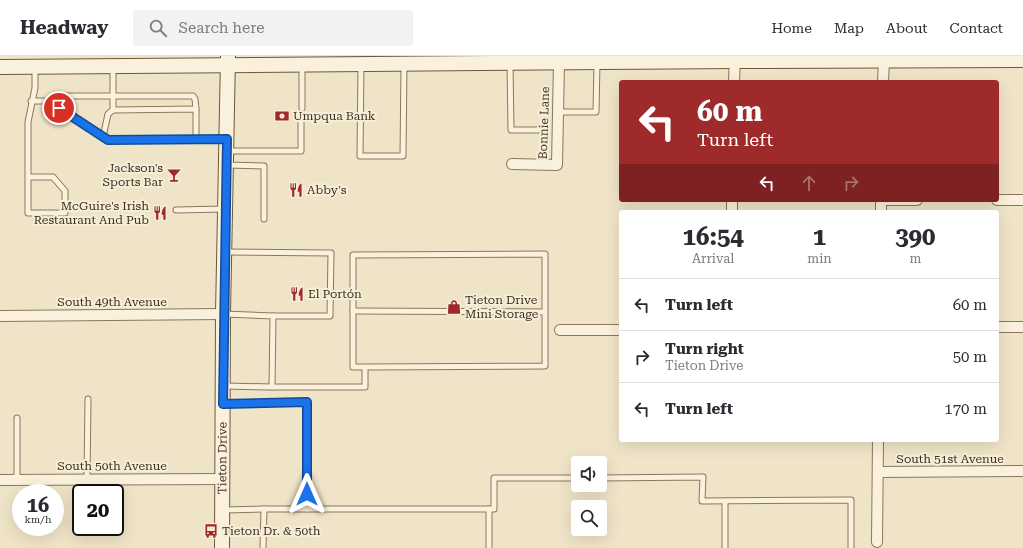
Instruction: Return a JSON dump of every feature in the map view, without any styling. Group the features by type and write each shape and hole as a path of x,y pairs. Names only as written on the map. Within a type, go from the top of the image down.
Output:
{"street":[{"path":"734,80 735,58"},
{"path":"0,67 113,66 228,60 297,63 404,64 597,62 735,58 1023,60"},
{"name":"Tieton Drive","path":"222,548 224,252 228,60"},
{"path":"883,80 884,60"},
{"name":"Bonnie Lane","path":"512,164 557,165 559,62"},
{"path":"999,200 1023,200"},
{"name":"South 49th Avenue","path":"0,316 224,314"},
{"path":"999,327 1023,327"},
{"path":"560,330 619,330"},
{"path":"877,542 878,442"},
{"name":"South 51st Avenue","path":"878,472 1023,471"},
{"name":"South 50th Avenue","path":"0,480 223,479"}],"lane":[{"path":"558,112 596,112 597,62"},
{"path":"297,63 302,108"},
{"path":"510,63 511,130 538,130"},
{"path":"361,64 360,156 403,156 404,64"},
{"path":"113,66 113,110"},
{"path":"28,177 53,177 64,191 64,213 28,213 28,177 28,122 31,101 35,88 35,67"},
{"path":"31,101 48,101 58,96 193,96 195,99 196,109 196,139"},
{"path":"48,101 108,140 196,139 226,145 301,151 301,120"},
{"path":"103,137 108,114 113,110 196,109"},
{"path":"226,165 264,166 264,219"},
{"path":"176,210 225,209"},
{"path":"224,252 331,253 330,316 224,314"},
{"path":"545,254 545,312 545,366 353,367 353,255 545,254"},
{"path":"353,311 545,312"},
{"path":"272,387 273,316"},
{"path":"223,386 365,387 365,367"},
{"path":"87,480 88,399"},
{"path":"223,404 307,402 307,509"},
{"path":"17,418 17,480"},
{"path":"607,478 703,477 702,501 851,500 851,548"},
{"path":"223,510 494,509 494,478 571,478"},
{"path":"725,501 725,548"},
{"path":"263,548 264,509"},
{"path":"489,509 489,548"}],"place":[{"name":"Umpqua Bank","path":"282,116"},
{"name":"Jackson's Sports Bar","path":"174,175"},
{"name":"Abby's","path":"296,190"},
{"name":"McGuire's Irish Restaurant And Pub","path":"160,213"},
{"name":"El Portón","path":"297,294"},
{"name":"Tieton Drive Mini Storage","path":"454,307"},
{"name":"Tieton Dr. & 50th","path":"211,531"}],"route":[{"path":"59,108 108,140 227,139 223,404 307,402 307,494"}]}
